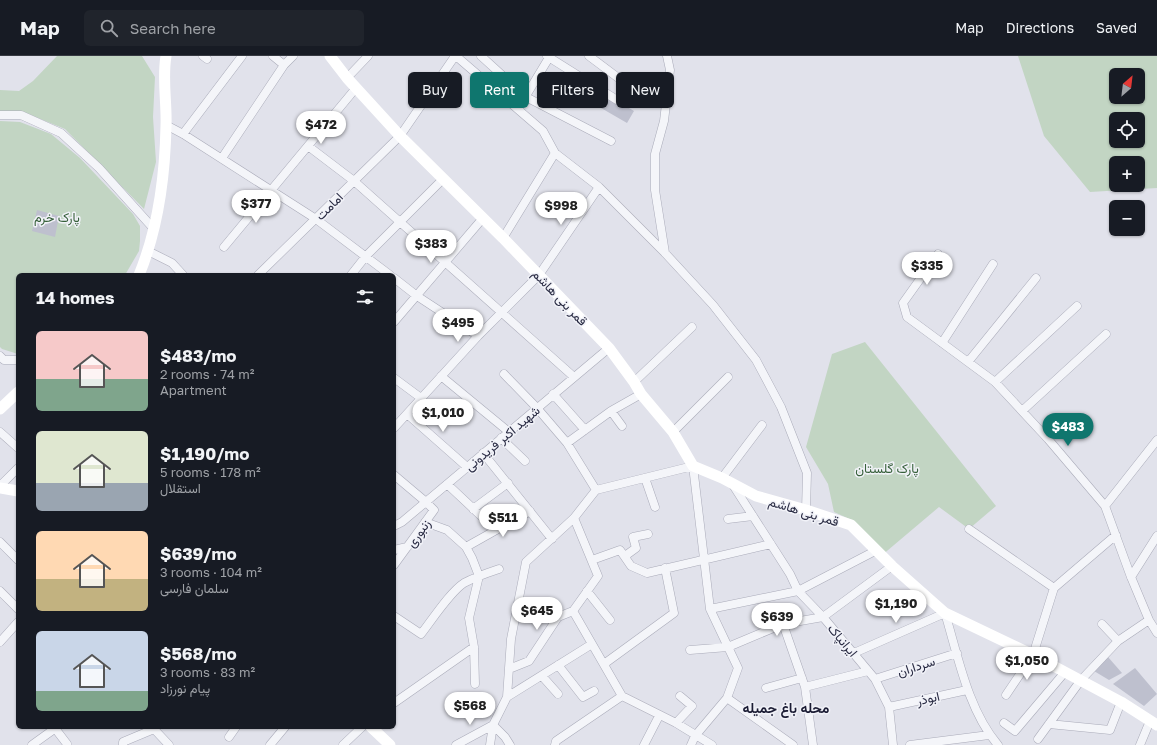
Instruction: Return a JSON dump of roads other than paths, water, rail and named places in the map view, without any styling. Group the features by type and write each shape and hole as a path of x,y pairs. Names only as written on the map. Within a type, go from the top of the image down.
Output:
{"street":[{"path":"140,273 148,251 162,183 166,125 164,67 166,56"},
{"path":"183,134 242,56"},
{"path":"273,56 284,65"},
{"path":"222,158 284,65 293,56"},
{"name":"قمر بنی هاشم","path":"330,56 347,78 400,136 503,238 609,348 641,394 673,432 693,466 722,478 756,496 806,510 851,525 892,566 945,613 1033,655 1121,702 1155,723"},
{"path":"347,78 368,56"},
{"path":"456,56 543,131 555,153 599,187 666,253 713,306 756,360 781,407 807,473 806,510"},
{"name":"امامت","path":"260,273 400,136 456,56"},
{"path":"481,56 499,72"},
{"path":"589,56 616,76"},
{"path":"666,253 655,190 655,154 664,121 670,70 667,56"},
{"path":"529,92 549,57 616,99"},
{"path":"224,247 356,88"},
{"path":"529,99 611,141"},
{"path":"0,115 21,115 62,133 99,168 153,228"},
{"path":"166,125 222,158 316,218 387,273"},
{"path":"308,146 354,181 574,377"},
{"path":"503,238 555,153"},
{"path":"353,273 366,256 443,179"},
{"path":"396,426 478,336 539,275 599,187"},
{"path":"396,320 483,218"},
{"path":"148,251 172,263 181,273"},
{"path":"938,254 903,303 907,317 995,382 1105,506 1131,577 1149,620 1157,633"},
{"path":"942,343 993,264"},
{"path":"968,362 1036,278"},
{"path":"396,280 417,296 478,336"},
{"path":"995,382 1077,306"},
{"path":"634,382 692,327"},
{"path":"1022,411 1106,334"},
{"name":"شهید اکبر فریدونی","path":"396,525 402,522 609,348"},
{"path":"0,356 4,360 16,360"},
{"path":"504,374 537,408 567,443 596,490"},
{"path":"442,376 509,432"},
{"path":"673,432 728,377"},
{"path":"396,379 421,398"},
{"path":"0,409 16,394"},
{"path":"553,394 585,430"},
{"path":"567,443 611,411 641,394"},
{"path":"611,411 622,426"},
{"path":"407,414 466,467"},
{"path":"722,478 762,425"},
{"path":"0,432 16,446"},
{"path":"501,438 524,461"},
{"path":"1105,506 1157,440"},
{"path":"484,453 552,539"},
{"path":"490,745 493,725 507,697 511,639 526,562 574,518 596,490 693,466 703,560 710,608 738,668 727,698 695,736 691,745"},
{"path":"0,487 16,470"},
{"path":"396,477 426,502"},
{"path":"646,478 655,507"},
{"path":"473,509 508,483"},
{"path":"447,484 496,530"},
{"name":"ایرانپاک","path":"733,484 790,574 798,591 823,617 875,679 889,707 893,745"},
{"path":"0,487 16,491"},
{"name":"زنبوری","path":"396,562 434,510 426,502"},
{"path":"466,547 530,511"},
{"path":"728,519 753,516"},
{"path":"509,669 529,661 558,617 573,611 598,576 574,518"},
{"path":"425,522 447,530 466,547 479,576 469,618 474,647 475,684"},
{"path":"969,529 1054,588"},
{"path":"625,556 636,548 633,537 648,534"},
{"path":"1006,695 1033,655 1054,588 1116,535"},
{"path":"1131,577 1157,536"},
{"path":"0,542 16,558"},
{"path":"592,560 620,550 631,566 647,573 771,544"},
{"path":"396,550 407,548"},
{"path":"710,608 798,591 875,550"},
{"path":"690,650 728,647 783,624 823,617 892,566"},
{"path":"604,664 674,613 665,568"},
{"path":"396,617 421,634 446,601 462,584 499,569"},
{"path":"0,591 16,607"},
{"path":"587,591 610,620"},
{"path":"573,611 622,696 659,716 676,723 712,745"},
{"path":"854,653 945,613 967,690 990,736 998,745"},
{"path":"1038,739 1080,680 1118,641 1149,620"},
{"path":"0,642 16,624"},
{"path":"783,624 805,687 813,745"},
{"path":"1102,624 1118,641"},
{"path":"507,697 592,644"},
{"path":"396,702 474,647"},
{"name":"سرداران","path":"875,679 957,653"},
{"path":"558,665 583,697 594,691"},
{"path":"805,687 868,671"},
{"path":"1004,723 1015,731 1065,672"},
{"path":"542,676 558,694"},
{"path":"766,688 802,678"},
{"name":"ابوذر","path":"889,707 967,690"},
{"path":"555,745 556,741 622,696"},
{"path":"676,723 692,706 680,696"},
{"path":"727,698 793,745"},
{"path":"1049,724 1110,730 1121,702"},
{"path":"644,745 659,716"},
{"path":"1140,745 1155,723"},
{"path":"456,745 493,725"},
{"path":"493,725 504,736 510,745"},
{"path":"32,745 52,729"},
{"path":"56,729 66,744"},
{"path":"123,745 123,742 152,729"},
{"path":"155,729 169,745"},
{"path":"229,737 235,729"},
{"path":"270,745 283,729"},
{"path":"343,745 360,729"},
{"path":"373,729 390,745"},
{"path":"910,745 990,736"}],"district":[{"name":"محله باغ‌ جمیله","path":"786,707"}],"park label":[{"name":"پارک خرم","path":"57,217"},
{"name":"پارک گلستان","path":"887,468"}]}
